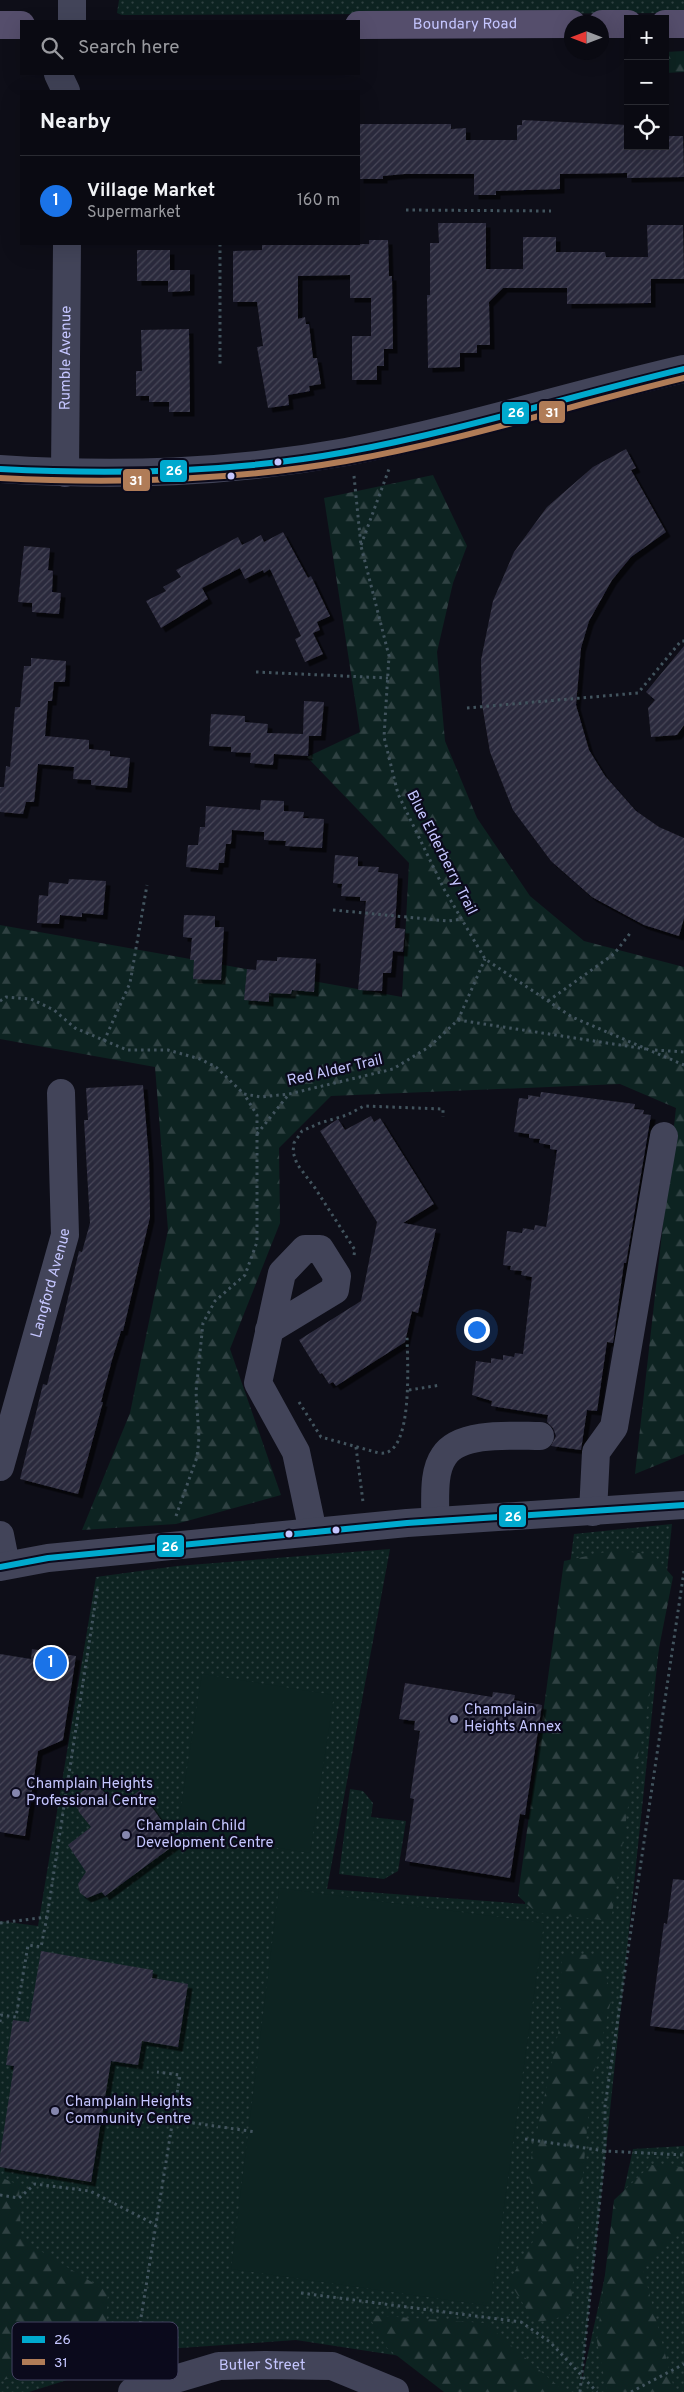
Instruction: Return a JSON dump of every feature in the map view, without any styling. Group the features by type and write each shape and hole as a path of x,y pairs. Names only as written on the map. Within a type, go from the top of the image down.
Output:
{"main road":[{"name":"Boundary Road","path":"360,25 564,24"},
{"path":"609,24 624,24"},
{"path":"669,24 684,24"},
{"path":"0,25 20,25"}],"street":[{"path":"72,0 72,20"},
{"path":"58,75 66,90"},
{"path":"71,90 79,75"},
{"name":"Rumble Avenue","path":"65,473 67,245"},
{"path":"0,469 65,473 154,474 232,468 346,452 684,369"},
{"name":"Langford Avenue","path":"0,1467 65,1235 61,1093"},
{"path":"592,1512 596,1452 614,1427 664,1136"},
{"path":"270,1330 258,1383 296,1452 313,1532"},
{"path":"435,1521 436,1479 444,1455 465,1440 489,1436 540,1436"},
{"path":"0,1535 3,1566 48,1558 435,1521 684,1505"},
{"name":"Butler Street","path":"178,2378 219,2366 332,2366 393,2391"},
{"name":"Butler Street","path":"132,2392 172,2380"}],"path":[{"path":"406,210 551,211"},
{"path":"220,245 220,365"},
{"path":"361,546 390,468"},
{"name":"Blue Elderberry Trail","path":"354,476 361,546 389,656 384,737 398,794 444,890 485,959 572,1017 652,1050"},
{"path":"468,708 638,693 681,642 684,641"},
{"path":"256,672 388,678"},
{"path":"104,1041 130,983 147,885"},
{"path":"333,910 448,921 462,919"},
{"path":"548,1001 614,954 631,932"},
{"path":"485,959 458,1020 652,1050 684,1052"},
{"path":"0,1001 6,997 31,999 54,1010 75,1028 126,1050 168,1050 200,1059 216,1067 244,1094 256,1114 256,1242 245,1275 215,1301 203,1323 196,1392 199,1438 197,1457 176,1516"},
{"name":"Red Alder Trail","path":"244,1094 262,1097 289,1094 393,1070 430,1047 458,1020"},
{"path":"652,1050 684,1065"},
{"path":"256,1135 289,1094"},
{"path":"409,1390 441,1385"},
{"path":"356,1447 363,1503"},
{"path":"580,2392 605,2151 605,2106 684,1571"},
{"path":"0,2022 1,2015 16,2017 28,1945 41,1947 98,1585"},
{"path":"0,1923 47,1917"},
{"path":"141,2322 180,2075 157,2072"},
{"path":"173,2120 256,2132"},
{"path":"525,2139 605,2151 684,2155"},
{"path":"0,2195 19,2198 35,2184 90,2191 156,2225"},
{"path":"301,2293 521,2322 550,2342 597,2392"},
{"path":"631,2392 684,2364"}],"green space":[{"path":"119,0 684,0 684,13 122,15 117,13"},
{"path":"684,51 684,72 669,73 669,52"},
{"path":"433,475 467,546 453,583 437,652 445,741 477,818 530,896 584,941 684,967 684,1454 635,1474 676,1108 620,1084 331,1096 279,1148 280,1223 230,1349 281,1495 176,1524 82,1530 130,1413 168,1230 155,1067 0,1039 0,925 402,997 409,863 307,757 360,732 324,498"},
{"path":"672,1524 581,2385 633,2149 684,2146 684,2392 459,2392 420,2359 296,2340 178,2348 178,2322 12,2322 12,2380 67,2380 29,2392 0,2392 0,1921 38,1926 96,1577 177,1566 390,1549 327,1889 525,1904 574,1534"},
{"path":"615,1550 654,1555 673,1577 629,1800 611,1921 537,1913 518,1896 564,1561"},
{"path":"202,1674 334,1695 310,1853 177,1832"},
{"path":"350,1789 363,1791 373,1803 371,1817 406,1821 398,1871 384,1879 339,1874"},
{"path":"279,1888 544,1923 490,2306 231,2269"},
{"path":"562,1954 599,1955 612,1996 591,2086 570,2315 535,2323 509,2281 543,2225 528,2173 559,2029"},
{"path":"651,2165 684,2167 684,2229 643,2269 675,2392 607,2392 597,2341 614,2200"},
{"path":"0,2177 19,2185 21,2239 108,2292 106,2322 12,2322 12,2377 0,2381"},
{"path":"368,2315 485,2323 565,2392 444,2392 387,2348"}],"building":[{"path":"522,120 624,125 624,150 669,150 669,136 683,136 684,177 627,178 627,173 560,174 560,189 496,191 496,195 474,195 474,174 404,174 383,176 383,179 360,179 360,124 451,124 451,129 466,128 466,140 517,140 517,125 522,125"},
{"path":"438,223 486,223 486,269 523,269 523,237 556,237 556,252 605,252 606,257 648,257 647,225 683,225 684,279 651,279 651,303 567,304 567,288 503,288 489,302 490,345 477,345 477,353 460,353 460,367 428,368 427,295 430,295 430,243 439,243"},
{"path":"369,240 388,240 389,276 392,276 393,349 384,349 384,366 377,366 377,380 352,380 352,336 371,336 371,298 350,298 350,275 298,276 298,319 305,317 306,324 309,324 313,358 317,358 321,384 309,386 310,391 288,395 289,405 268,408 257,347 263,346 257,302 233,302 233,251 262,250 262,245 369,244"},
{"path":"137,250 170,250 170,270 190,270 190,291 168,292 168,281 137,281"},
{"path":"189,329 190,412 169,412 169,402 149,402 149,396 136,396 136,371 142,371 141,330"},
{"path":"626,449 636,468 631,470 666,532 631,557 612,580 589,621 581,648 576,705 589,750 605,776 636,811 659,827 684,838 684,918 679,936 644,925 592,897 551,861 513,810 490,752 482,704 481,660 493,601 514,552 547,507 593,467"},
{"path":"283,532 308,578 311,576 330,616 317,622 320,630 313,633 323,654 305,662 295,639 301,636 270,569 264,573 263,570 245,579 240,568 202,588 208,599 161,628 146,601 166,591 163,587 181,577 176,570 238,537 242,545 261,535 264,542"},
{"path":"24,546 50,548 48,570 53,571 52,592 61,593 59,614 32,612 32,603 18,602"},
{"path":"684,646 684,725 677,735 651,737 648,708 655,700 646,692"},
{"path":"31,658 66,661 65,682 54,682 52,701 48,701 45,736 89,740 89,749 110,751 110,756 130,758 127,788 91,785 91,780 73,779 74,767 38,764 34,802 26,802 23,814 0,812 0,787 4,787 6,766 10,767 15,707 20,707 24,666 31,666"},
{"path":"304,701 324,702 321,736 309,736 308,756 274,754 273,765 250,763 251,753 231,752 231,747 209,746 211,714 245,716 245,722 268,724 267,733 303,734"},
{"path":"261,800 284,801 284,811 304,812 303,818 324,819 322,848 285,846 286,841 264,840 264,832 232,830 231,844 226,844 224,863 219,863 218,870 186,867 188,845 198,845 200,827 205,827 206,806 260,810"},
{"path":"335,855 358,857 358,866 379,867 378,872 398,874 395,928 405,929 403,952 393,951 391,973 383,973 382,991 358,990 366,901 360,901 360,897 341,896 342,884 333,883"},
{"path":"69,879 106,881 103,915 82,913 82,917 60,915 59,924 37,923 39,895 48,896 49,882 68,884"},
{"path":"184,915 215,916 215,927 224,927 221,980 193,979 194,960 190,960 192,938 183,937"},
{"path":"277,957 316,959 314,992 292,990 291,994 269,993 269,1002 244,1000 247,969 256,970 257,960 277,961"},
{"path":"143,1085 149,1160 150,1217 123,1331 121,1331 112,1360 101,1402 103,1402 78,1494 20,1479 43,1384 47,1385 79,1251 82,1252 90,1223 84,1120 88,1120 86,1088"},
{"path":"541,1092 635,1104 634,1109 644,1110 643,1114 651,1115 626,1263 624,1263 613,1343 607,1342 597,1411 587,1410 581,1450 551,1446 556,1436 553,1428 547,1422 548,1415 491,1406 492,1401 472,1395 476,1361 491,1363 491,1358 503,1360 503,1355 514,1357 515,1353 523,1354 532,1277 521,1275 522,1271 510,1270 511,1266 503,1265 507,1231 522,1233 523,1228 534,1230 535,1225 546,1227 557,1150 550,1149 550,1145 539,1143 540,1139 529,1138 529,1134 514,1132 519,1098 528,1099 528,1095 540,1097"},
{"path":"371,1116 374,1122 380,1118 434,1204 403,1223 436,1229 418,1313 412,1311 405,1342 336,1386 333,1382 329,1384 322,1373 320,1374 299,1340 361,1301 377,1222 320,1131 338,1119 345,1130"},
{"path":"32,1649 76,1656 63,1740 38,1751 25,1836 0,1832 0,1654 31,1659"},
{"path":"405,1683 492,1697 493,1692 515,1695 514,1700 542,1705 525,1815 520,1814 510,1878 405,1861 414,1799 410,1798 420,1731 414,1730 415,1721 399,1719"},
{"name":"Champlain Child Development Centre","path":"89,1786 99,1786 117,1808 140,1790 177,1843 105,1896 102,1892 87,1898 80,1893 78,1884 86,1872 68,1845 91,1827 79,1812 76,1803 78,1795"},
{"path":"673,1879 684,1880 684,2030 650,2026 664,1923 667,1924"},
{"name":"Champlain Heights Community Centre","path":"41,1951 153,1970 152,1978 188,1984 178,2047 142,2041 138,2065 111,2061 91,2182 0,2167 0,2155 14,2066 6,2065 13,2020 29,2022"}],"transit line":[{"name":"26","path":"0,469 87,472 174,471 303,459 389,444 684,369"},
{"name":"31","path":"0,478 130,481 217,477 303,468 389,453 474,433 684,378"},
{"name":"26","path":"0,1567 48,1558 407,1523 684,1505"}],"place":[{"name":"Village Market","path":"51,1663"},
{"name":"Champlain Heights Annex","path":"454,1719"},
{"name":"Champlain Heights Professional Centre","path":"16,1793"},
{"name":"Champlain Child Development Centre","path":"126,1835"},
{"name":"Champlain Heights Community Centre","path":"55,2111"}]}
